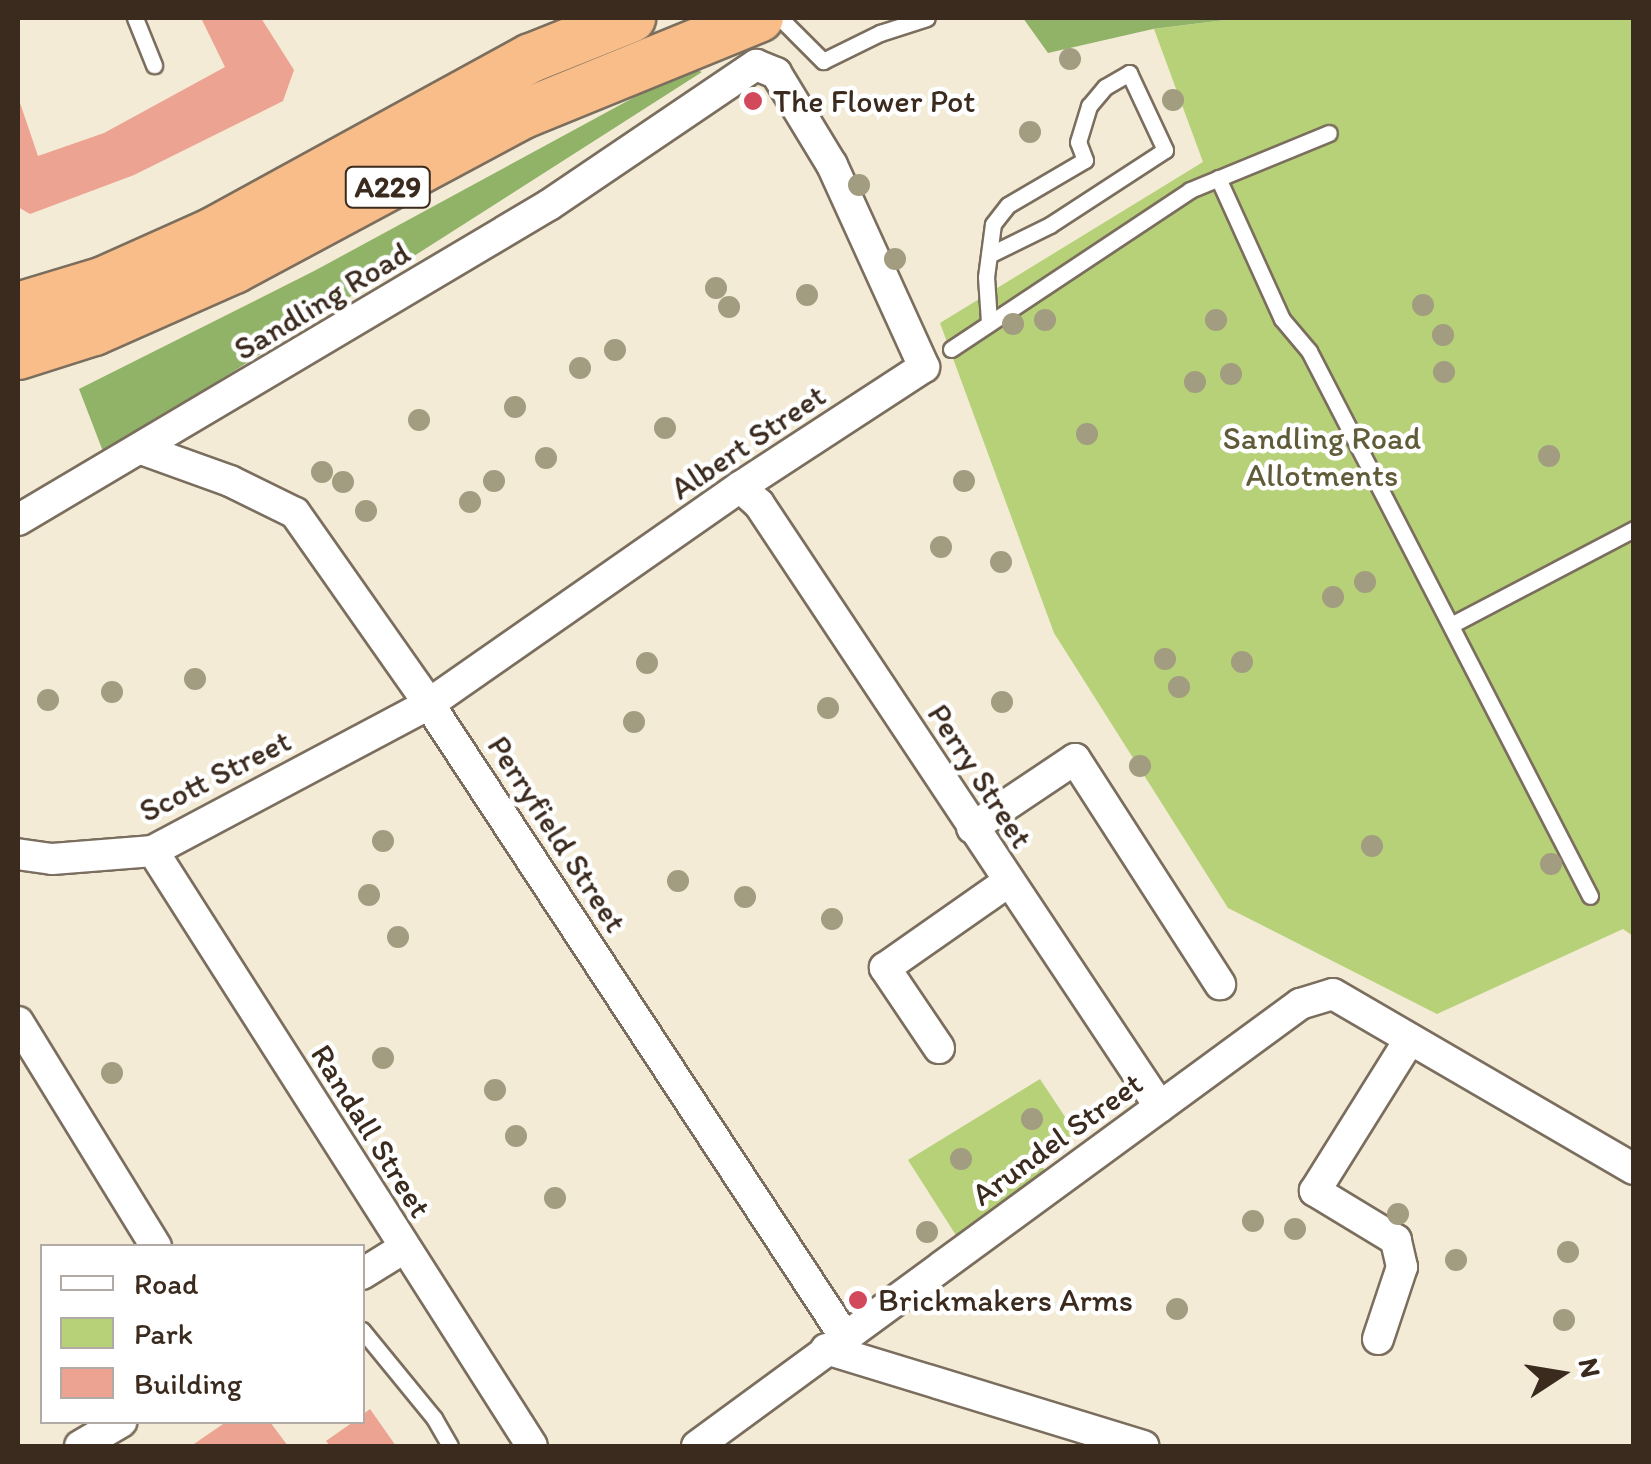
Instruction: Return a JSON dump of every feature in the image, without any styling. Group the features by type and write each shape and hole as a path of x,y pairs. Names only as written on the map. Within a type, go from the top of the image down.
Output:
{"highway":[{"name":"A229","path":"18,307 104,281 213,232 531,58 631,18"},
{"name":"A229","path":"18,355 94,331 234,269 521,116 759,18"}],"street":[{"name":"Sandling Road","path":"18,520 549,205 756,66 776,73 832,165 924,367"},
{"name":"Albert Street","path":"429,704 740,488 924,367"},
{"name":"Perryfield Street","path":"142,449 230,482 295,513 429,704 836,1343"},
{"name":"Perry Street","path":"740,488 759,504 1160,1107"},
{"name":"Scott Street","path":"18,854 52,859 153,851 429,704"},
{"path":"972,828 1075,759 1220,984"},
{"name":"Randall Street","path":"153,851 532,1446"},
{"path":"939,1048 885,968 1008,882"},
{"name":"Arundel Street","path":"697,1446 1300,1004 1332,994 1410,1039"},
{"path":"18,1022 155,1244"},
{"path":"1378,1339 1402,1267 1396,1240 1315,1190 1410,1039 1634,1169"},
{"path":"365,1272 404,1248"},
{"path":"836,1343 1144,1446"},
{"path":"80,1446 120,1431"}],"lane":[{"path":"135,18 154,65"},
{"path":"780,18 823,62 880,33 927,18"},
{"path":"989,254 1050,226 1165,150 1130,73 1106,87 1088,106 1078,142 1085,160 1008,205 993,224 989,254 989,322"},
{"path":"924,367 949,344 989,322 1175,199 1329,133"},
{"path":"1218,178 1282,319 1309,351 1590,896"},
{"path":"1450,625 1634,529"},
{"path":"365,1334 434,1418 450,1446"}],"green space":[{"path":"1023,18 1241,18 1153,29 1048,53"},
{"name":"Sandling Road Allotments","path":"1241,18 1633,18 1633,936 1623,929 1437,1014 1228,908 1054,633 940,323 1203,162 1154,29"},
{"path":"690,67 702,72 104,454 79,389 316,270"},
{"path":"1040,1079 1075,1132 1041,1165 1047,1173 959,1240 908,1160"}],"building":[{"path":"201,18 261,18 294,70 283,101 134,175 30,214 18,207 18,97 38,156 104,133 225,67"},
{"path":"370,1409 396,1446 330,1446 326,1441 350,1424 365,1424 365,1413"},
{"path":"223,1424 272,1424 288,1446 191,1446"}],"place":[{"name":"The Flower Pot","path":"753,101"},
{"name":"Brickmakers Arms","path":"858,1300"}]}
